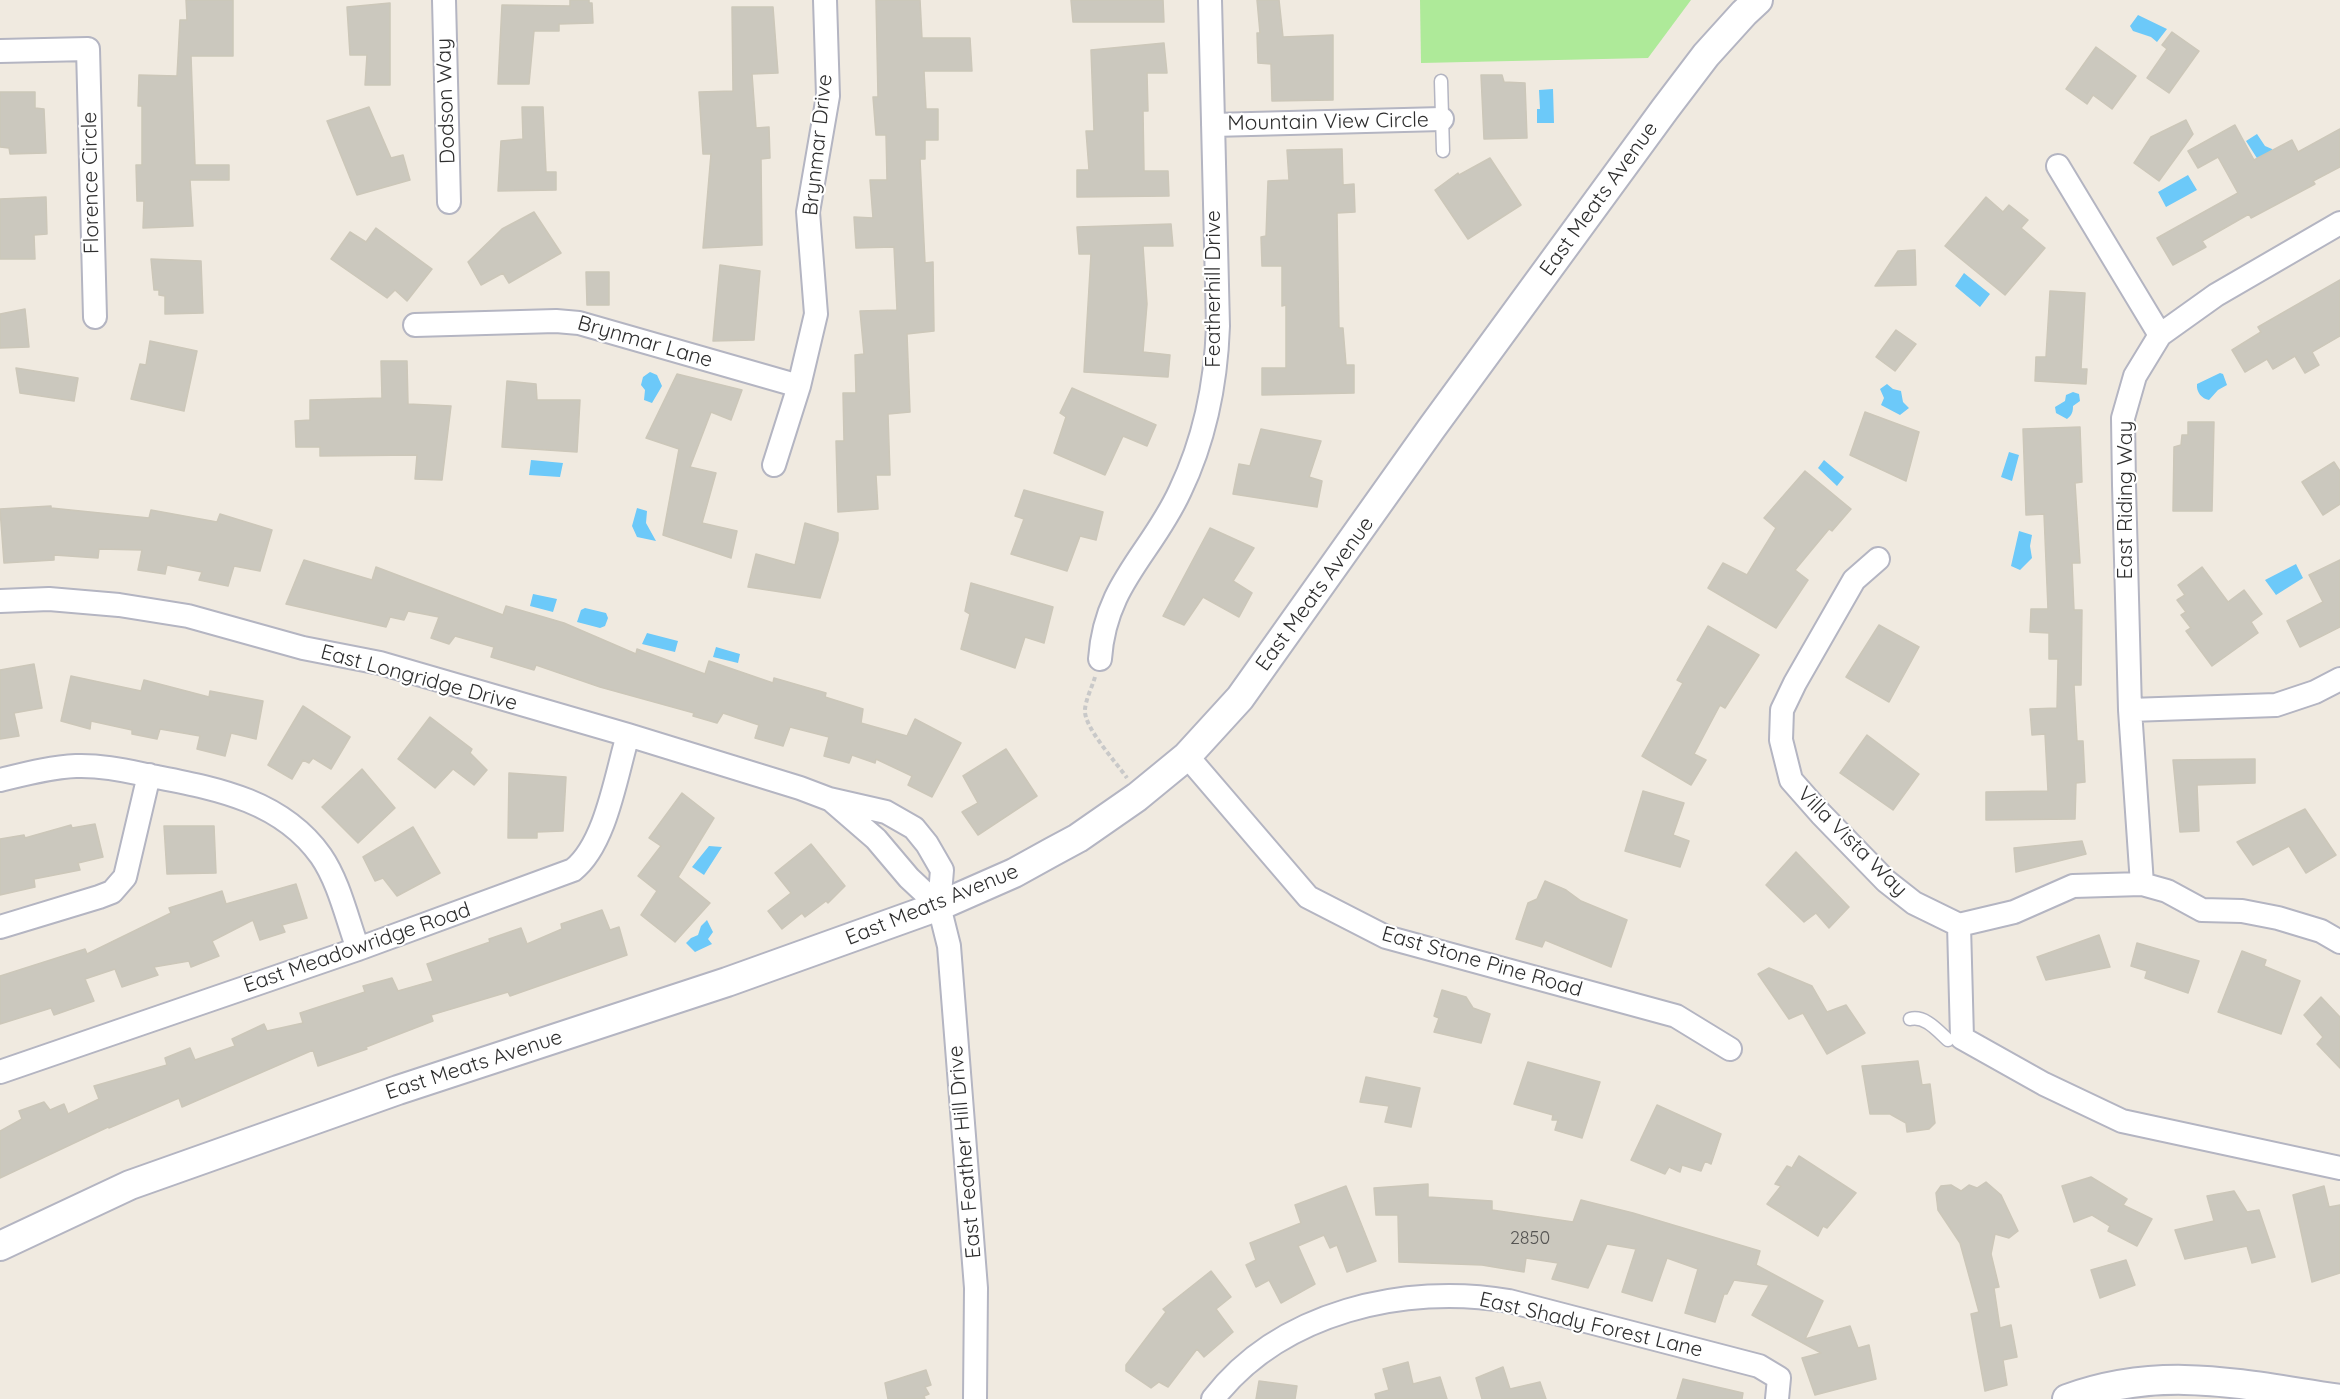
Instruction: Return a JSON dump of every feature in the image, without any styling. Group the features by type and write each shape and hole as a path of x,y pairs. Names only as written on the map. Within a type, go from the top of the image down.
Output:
{"street":[{"name":"Dodson Way","path":"444,0 449,202"},
{"name":"Brynmar Drive","path":"774,465 799,386 816,314 808,212 828,96 825,0"},
{"name":"Featherhill Drive","path":"1100,659 1103,629 1111,605 1180,492 1201,435 1210,402 1215,372 1218,326 1210,0"},
{"name":"East Meats Avenue","path":"0,1246 130,1185 398,1090 738,979 939,906 1014,873 1060,848 1137,797 1187,756 1240,698 1431,429 1665,109 1706,55 1758,0"},
{"name":"Florence Circle","path":"0,51 88,49 95,317"},
{"name":"Mountain View Circle","path":"1213,125 1442,119"},
{"path":"2058,166 2160,335"},
{"name":"East Riding Way","path":"2142,884 2130,710 2123,418 2135,376 2160,335 2216,296 2340,223"},
{"name":"Brynmar Lane","path":"415,325 556,321 579,323 799,386"},
{"name":"Villa Vista Way","path":"1878,558 1854,580 1795,683 1782,710 1781,740 1791,780 1821,814 1886,881 1914,903 1959,925"},
{"name":"East Longridge Drive","path":"0,601 49,599 119,604 188,616 303,648 380,663 628,735 829,799 872,807 914,828 927,844 942,870 939,906"},
{"path":"2130,710 2276,705 2315,692 2340,679"},
{"name":"East Meadowridge Road","path":"0,1072 358,949 573,870 582,863 592,848 604,818 628,735"},
{"name":"East Stone Pine Road","path":"1187,756 1308,897 1386,937 1676,1017 1730,1049"},
{"path":"0,780 75,766 111,768 230,793 256,802 283,818 321,856 333,879 358,949"},
{"path":"0,927 99,897 112,892 119,885 129,867 149,775"},
{"name":"East Longridge Drive","path":"829,799 876,839 909,878 939,906"},
{"path":"2340,942 2320,931 2278,918 2242,911 2202,910 2167,891 2142,884 2073,886 2014,912 1959,925 1955,1039 2122,1121 2340,1168"},
{"name":"East Feather Hill Drive","path":"939,906 949,946 976,1288 975,1399"},
{"name":"East Shady Forest Lane","path":"1213,1399 1239,1371 1301,1328 1362,1306 1431,1296 1487,1297 1536,1307 1759,1366 1778,1388"},
{"path":"2067,1399 2109,1386 2156,1379 2222,1382 2340,1399"}],"lane":[{"path":"1441,81 1443,151"},
{"path":"1910,1019 1916,1017 1923,1019 1955,1039"}],"path":[{"path":"1100,659 1086,705 1085,716 1126,776 1137,797"}],"green space":[{"path":"1420,0 1691,0 1648,58 1421,63"}],"water":[{"path":"2138,15 2167,29 2157,42 2151,37 2133,31 2130,26"},
{"path":"1553,89 1554,123 1537,123 1537,109 1540,109 1539,90"},
{"path":"2257,134 2265,146 2272,149 2275,160 2260,163 2246,141"},
{"path":"2188,175 2197,190 2166,207 2158,192"},
{"path":"1964,273 1990,294 1980,307 1955,286"},
{"path":"650,372 657,375 662,386 652,403 644,400 645,390 641,385 643,377"},
{"path":"2220,373 2223,374 2227,385 2218,390 2209,400 2200,395 2197,384"},
{"path":"1887,384 1901,391 1903,402 1909,408 1900,415 1881,405 1884,398 1880,389"},
{"path":"2073,392 2079,394 2080,401 2073,406 2072,413 2067,419 2056,413 2055,407 2065,401 2066,395"},
{"path":"2009,452 2019,455 2012,481 2001,477"},
{"path":"531,460 563,463 560,477 529,475"},
{"path":"1824,460 1844,477 1837,486 1818,468"},
{"path":"637,508 647,511 646,523 656,541 637,537 632,526"},
{"path":"2019,531 2032,535 2030,546 2032,558 2020,570 2011,566"},
{"path":"2296,564 2303,578 2276,595 2265,580"},
{"path":"533,594 557,599 553,612 530,606"},
{"path":"585,608 606,613 608,618 605,626 600,628 577,622 581,610"},
{"path":"647,633 678,641 675,652 642,644"},
{"path":"716,647 740,654 738,663 713,657"},
{"path":"709,846 722,847 704,875 692,867"},
{"path":"707,920 713,932 708,939 712,944 695,952 686,943 698,935 701,926"}],"building":[{"path":"186,0 233,0 233,56 191,56 195,165 229,165 229,180 190,180 193,226 143,228 144,201 137,201 136,165 142,165 142,106 138,106 139,75 177,76 180,20 187,20"},
{"path":"570,0 589,0 589,3 592,3 593,23 559,24 559,31 534,31 529,84 498,84 502,5 570,6"},
{"path":"876,0 920,0 922,38 970,38 972,71 924,71 926,109 938,109 938,140 925,140 925,159 920,159 925,263 933,262 934,331 907,334 910,412 888,414 890,475 876,475 878,509 838,512 836,441 844,441 843,393 856,393 855,355 864,354 860,311 897,310 894,247 856,248 854,217 873,218 870,180 887,180 886,135 876,135 873,97 878,97"},
{"path":"1071,0 1163,0 1164,22 1073,22"},
{"path":"1257,0 1279,0 1283,37 1333,35 1333,100 1272,101 1271,64 1258,63 1257,33 1260,33"},
{"path":"390,3 390,85 365,85 367,55 350,55 347,7"},
{"path":"732,7 773,7 778,73 752,74 756,128 769,127 770,158 761,159 762,245 703,248 711,154 703,154 699,92 733,91"},
{"path":"2172,32 2199,51 2169,93 2147,78 2167,49 2162,45"},
{"path":"1164,43 1167,73 1147,73 1148,111 1143,111 1144,171 1168,171 1169,196 1077,197 1077,170 1089,170 1086,131 1094,131 1091,50"},
{"path":"2096,47 2136,76 2112,109 2093,95 2087,104 2066,89"},
{"path":"1481,75 1502,75 1504,82 1525,83 1527,138 1484,139"},
{"path":"0,92 35,92 35,108 44,109 46,153 10,154 9,148 0,147"},
{"path":"369,107 391,158 403,155 410,180 357,195 327,121"},
{"path":"522,107 543,107 546,172 556,172 556,190 498,191 501,141 523,139"},
{"path":"2186,120 2193,134 2159,181 2134,163 2151,137"},
{"path":"2235,125 2254,160 2292,140 2298,152 2340,129 2340,167 2313,181 2315,184 2251,218 2249,214 2202,241 2206,247 2173,265 2157,238 2238,193 2218,157 2198,168 2188,151"},
{"path":"1342,149 1343,185 1354,184 1355,212 1337,213 1339,328 1343,328 1346,365 1354,365 1354,393 1262,395 1262,368 1286,368 1286,305 1282,306 1282,266 1262,266 1261,237 1266,236 1268,181 1289,180 1287,150"},
{"path":"1490,158 1521,205 1468,239 1435,190 1458,173 1459,175"},
{"path":"46,197 47,234 34,235 35,259 0,259 0,199"},
{"path":"1986,197 2003,212 2009,205 2028,220 2021,228 2045,248 2005,295 1945,246"},
{"path":"534,212 561,253 509,283 503,273 481,285 468,262 502,229"},
{"path":"1171,224 1173,246 1143,246 1147,304 1143,352 1170,355 1168,377 1084,372 1091,254 1079,254 1077,227"},
{"path":"376,228 432,269 407,301 395,290 387,298 331,259 350,232 366,242"},
{"path":"1915,250 1916,285 1875,286 1898,251"},
{"path":"151,259 201,261 203,313 165,314 165,296 159,295 159,290 154,290"},
{"path":"720,265 760,271 754,340 713,341"},
{"path":"586,272 609,272 609,305 587,305"},
{"path":"2340,280 2340,336 2312,352 2319,365 2305,373 2295,356 2273,369 2267,359 2245,372 2232,350 2261,332 2258,327"},
{"path":"2050,291 2085,293 2081,369 2087,369 2086,384 2035,381 2036,357 2046,357"},
{"path":"25,309 29,347 0,348 0,314"},
{"path":"1896,330 1916,344 1895,371 1876,357"},
{"path":"150,341 197,351 184,411 131,399 140,364 146,365"},
{"path":"381,361 407,361 408,404 451,406 442,480 415,479 417,455 320,456 320,447 296,447 295,421 310,420 310,400 382,398"},
{"path":"16,368 78,378 74,401 20,393"},
{"path":"677,374 742,390 731,420 711,412 690,467 716,473 702,523 737,531 731,558 663,535 679,449 646,438"},
{"path":"507,381 536,384 537,400 580,400 577,452 502,447"},
{"path":"1072,388 1156,425 1147,446 1123,436 1105,475 1054,453 1066,417 1060,413"},
{"path":"1865,412 1919,432 1906,481 1850,455"},
{"path":"2188,422 2214,422 2212,511 2173,511 2174,447 2181,445 2182,435 2188,435"},
{"path":"2080,427 2082,482 2075,483 2080,563 2072,563 2074,610 2082,610 2081,685 2074,685 2077,741 2083,741 2085,782 2076,783 2075,819 1986,820 1986,792 2048,791 2045,734 2032,735 2030,709 2057,708 2058,659 2049,659 2049,633 2030,632 2031,609 2048,609 2044,514 2026,515 2023,429"},
{"path":"1261,429 1321,441 1309,477 1322,481 1317,507 1233,494 1239,464 1250,466"},
{"path":"2334,462 2340,471 2340,504 2323,515 2302,482"},
{"path":"1805,471 1851,509 1832,531 1829,529 1795,570 1808,580 1776,628 1708,588 1723,563 1747,575 1776,528 1764,518"},
{"path":"1024,490 1103,512 1096,540 1080,536 1067,571 1011,554 1024,519 1015,516"},
{"path":"51,506 51,508 149,518 151,510 217,522 220,514 272,530 260,571 234,566 228,586 199,580 202,572 167,565 165,574 138,570 142,550 99,549 98,558 54,555 54,560 4,563 0,509"},
{"path":"805,523 838,533 838,540 820,598 748,587 756,554 795,565"},
{"path":"1210,528 1254,548 1233,581 1252,593 1239,617 1203,597 1184,625 1163,616"},
{"path":"304,560 372,580 376,567 503,615 506,606 564,623 636,654 637,649 705,674 709,661 773,683 774,678 826,693 825,697 863,709 861,723 907,736 915,719 961,743 932,797 908,785 912,776 876,759 875,763 852,755 849,763 824,756 829,737 790,727 783,746 755,738 759,725 723,713 717,723 693,716 694,713 600,687 536,665 534,670 491,657 494,647 455,636 449,644 431,638 439,617 408,611 404,620 390,617 386,627 286,604"},
{"path":"2340,560 2340,627 2300,647 2287,621 2323,602 2309,575"},
{"path":"2202,567 2228,602 2244,590 2262,614 2251,622 2258,633 2212,666 2186,631 2191,628 2181,615 2186,612 2177,600 2185,595 2178,585"},
{"path":"971,583 1053,607 1044,643 1025,637 1015,668 961,649 970,614 965,611"},
{"path":"1879,625 1919,647 1889,702 1846,677"},
{"path":"1708,626 1759,655 1725,708 1720,705 1694,754 1706,760 1691,785 1642,756 1683,683 1677,680"},
{"path":"34,664 42,708 14,713 19,736 0,739 0,670"},
{"path":"71,676 141,691 144,680 209,697 210,691 263,701 256,739 231,733 225,756 197,749 200,736 160,729 157,739 132,734 132,730 91,721 90,729 61,721"},
{"path":"303,706 350,737 331,769 313,758 309,763 303,760 292,779 268,765"},
{"path":"430,717 472,749 470,753 487,770 474,785 453,769 435,788 398,759"},
{"path":"1867,735 1919,774 1893,810 1840,773"},
{"path":"1006,749 1037,796 978,835 962,812 978,803 963,776"},
{"path":"2255,759 2255,783 2197,785 2199,831 2180,832 2173,760"},
{"path":"362,769 395,808 358,843 322,807"},
{"path":"509,773 566,777 563,831 537,832 537,838 508,838"},
{"path":"1643,791 1684,803 1673,835 1689,841 1680,867 1625,851"},
{"path":"682,793 714,818 678,877 710,903 675,942 641,915 657,891 638,876 661,846 649,838"},
{"path":"2305,809 2336,855 2306,873 2289,846 2253,865 2237,842"},
{"path":"95,824 103,857 78,863 80,870 34,879 35,887 0,895 0,839 24,835 25,838 71,825 72,828"},
{"path":"164,826 214,826 216,873 167,874"},
{"path":"413,827 440,873 397,896 383,878 375,881 363,857"},
{"path":"2082,841 2086,854 2016,872 2014,848"},
{"path":"811,844 845,886 828,903 826,901 805,917 802,913 782,929 768,911 791,893 775,873"},
{"path":"1796,852 1849,907 1829,928 1816,913 1804,922 1766,885"},
{"path":"1545,881 1566,890 1581,901 1627,920 1611,967 1545,940 1542,947 1516,939 1528,903 1537,899"},
{"path":"296,884 307,918 282,925 285,932 260,940 253,920 212,941 219,956 191,967 189,961 154,967 158,975 122,987 115,969 85,979 94,1001 54,1015 51,1008 0,1024 0,976 85,949 87,954 171,913 169,908 222,891 226,904"},
{"path":"602,910 610,930 619,927 627,955 510,996 508,992 431,1015 433,1021 366,1047 367,1049 318,1066 313,1050 182,1107 179,1098 108,1127 0,1178 0,1131 22,1119 19,1111 44,1102 50,1110 64,1104 68,1114 99,1099 94,1086 167,1065 165,1058 190,1048 195,1060 235,1046 232,1039 264,1024 267,1031 303,1023 300,1013 365,992 363,986 392,978 398,991 433,981 427,964 490,942 489,939 521,928 527,944 562,929 561,924"},
{"path":"2099,935 2110,967 2046,980 2037,957"},
{"path":"2137,943 2199,961 2188,993 2145,978 2147,971 2131,966"},
{"path":"2242,951 2266,960 2264,966 2300,981 2281,1034 2218,1012"},
{"path":"1769,968 1812,986 1827,1012 1846,1005 1865,1033 1827,1054 1803,1013 1789,1019 1758,974"},
{"path":"1442,990 1466,997 1473,1008 1490,1014 1481,1043 1434,1032 1439,1018 1434,1016"},
{"path":"2321,997 2340,1017 2340,1068 2317,1044 2323,1037 2304,1015"},
{"path":"1918,1061 1922,1085 1930,1084 1935,1123 1929,1129 1907,1132 1906,1123 1890,1114 1870,1114 1862,1066"},
{"path":"1528,1062 1600,1082 1582,1138 1555,1130 1558,1120 1552,1120 1553,1115 1514,1104"},
{"path":"1366,1077 1420,1088 1411,1127 1385,1122 1389,1106 1360,1102"},
{"path":"1657,1105 1721,1134 1711,1164 1705,1161 1701,1171 1682,1165 1680,1172 1669,1167 1665,1174 1631,1160"},
{"path":"1799,1156 1856,1193 1827,1228 1823,1226 1818,1236 1767,1204 1781,1186 1775,1184 1787,1166 1792,1168"},
{"path":"2091,1177 2127,1199 2123,1205 2152,1219 2137,1246 2108,1231 2110,1226 2092,1215 2074,1222 2062,1186"},
{"path":"1986,1182 2001,1195 2018,1231 2009,1238 1995,1234 1991,1254 1999,1287 1994,1288 2000,1328 2011,1325 2017,1357 2003,1360 2007,1385 1985,1391 1971,1314 1979,1312 1960,1243 1938,1210 1936,1193 1941,1186 1951,1185 1961,1191 1969,1185 1977,1188"},
{"path":"1428,1184 1428,1197 1492,1201 1492,1210 1573,1222 1581,1200 1760,1251 1756,1265 1823,1301 1805,1339 1850,1326 1858,1348 1869,1345 1876,1379 1815,1395 1802,1358 1821,1353 1752,1315 1769,1285 1734,1280 1727,1294 1724,1294 1715,1322 1685,1313 1698,1269 1667,1258 1652,1301 1622,1292 1636,1249 1607,1244 1588,1288 1552,1279 1558,1263 1526,1258 1524,1272 1482,1265 1399,1262 1398,1215 1376,1215 1374,1188"},
{"path":"1346,1186 1376,1261 1347,1272 1337,1245 1330,1248 1324,1235 1298,1246 1315,1284 1281,1303 1269,1280 1256,1287 1246,1265 1256,1260 1250,1243 1301,1223 1295,1205"},
{"path":"2324,1186 2329,1207 2340,1205 2340,1273 2312,1282 2293,1195"},
{"path":"2234,1191 2247,1212 2259,1210 2275,1257 2252,1263 2247,1246 2185,1259 2175,1230 2214,1221 2207,1196"},
{"path":"2126,1260 2135,1285 2100,1298 2091,1270"},
{"path":"1211,1271 1231,1297 1216,1309 1233,1332 1204,1357 1197,1349 1168,1387 1159,1382 1151,1388 1126,1371 1126,1365 1166,1312 1163,1309"},
{"path":"1408,1362 1413,1384 1440,1377 1447,1399 1376,1399 1375,1394 1389,1390 1383,1369"},
{"path":"1503,1367 1510,1389 1540,1382 1546,1399 1482,1399 1476,1378"},
{"path":"926,1370 931,1385 925,1387 929,1394 924,1396 925,1399 888,1399 885,1383"},
{"path":"1683,1379 1743,1393 1742,1399 1677,1399"},
{"path":"1259,1381 1297,1386 1295,1399 1256,1399"}]}
